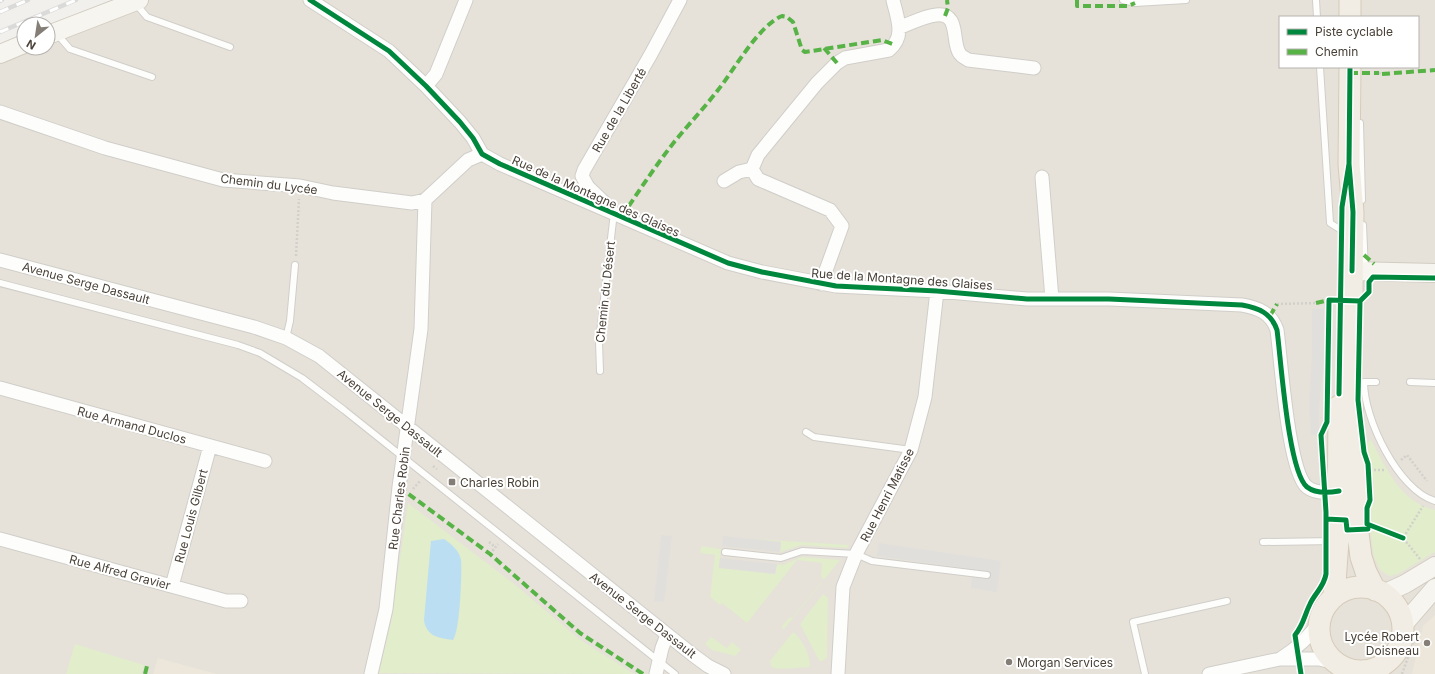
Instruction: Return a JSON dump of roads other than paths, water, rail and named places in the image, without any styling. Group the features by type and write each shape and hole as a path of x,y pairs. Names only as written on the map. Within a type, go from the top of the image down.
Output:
{"main road":[{"path":"1350,0 1350,16"},
{"path":"1334,597 1338,541 1339,491 1341,230 1342,207 1349,164 1355,74"},
{"path":"1349,164 1358,271 1351,378 1357,525 1361,557 1366,572 1379,592 1396,607 1410,628 1401,642 1395,668 1378,667 1361,671 1348,669 1327,654 1322,643 1320,622 1327,604 1334,597 1349,589 1362,588 1379,592"}],"street":[{"path":"310,0 389,52 426,86 473,138 482,154 468,160 425,200"},
{"path":"426,86 436,74 466,0"},
{"name":"Rue de la Liberté","path":"615,214 588,187 582,176 680,0"},
{"path":"752,169 758,155 827,71 846,58 889,50 897,40 901,26 893,0"},
{"path":"56,32 136,1"},
{"path":"901,26 936,14 945,16 952,21 954,26 957,48 961,55 968,60 1034,68"},
{"path":"0,54 16,47"},
{"name":"Chemin du Lycée","path":"0,112 128,155 223,180 300,186 333,193 412,203 425,200"},
{"name":"Rue de la Montagne des Glaises","path":"482,154 500,164 728,263 747,269 821,284 937,291 1027,299 1109,299 1242,305 1254,307 1265,312 1273,319 1277,330 1289,436 1298,472 1305,486 1312,490 1325,493 1339,491"},
{"path":"724,181 739,172 752,169"},
{"path":"752,169 758,179 830,210 842,226 821,284"},
{"path":"1042,177 1052,299"},
{"name":"Rue Charles Robin","path":"371,674 386,609 403,457 421,329 425,200"},
{"name":"Avenue Serge Dassault","path":"0,260 254,327 286,338 319,356 667,635 708,666 724,674"},
{"path":"1358,271 1435,273"},
{"name":"Rue Henri Matisse","path":"838,674 843,587 856,554 911,450 925,397 937,291"},
{"name":"Rue Armand Duclos","path":"0,388 265,461"},
{"name":"Rue Louis Gilbert","path":"172,586 210,446"},
{"name":"Rue Alfred Gravier","path":"0,539 226,601 241,601"},
{"path":"1379,592 1405,584 1429,564"},
{"path":"1410,628 1435,588"},
{"path":"1280,659 1297,647 1312,633 1320,622"},
{"path":"658,668 662,648 667,635"},
{"path":"1209,674 1280,659 1318,660 1348,669"}],"lane":[{"path":"1123,0 1135,3 1186,0"},
{"path":"1316,0 1317,16"},
{"path":"136,1 147,17 230,47"},
{"path":"56,37 70,49 152,77"},
{"path":"1320,68 1330,223 1341,230"},
{"path":"1359,112 1362,208"},
{"name":"Chemin du Désert","path":"600,371 599,342 615,214"},
{"path":"1358,271 1363,216"},
{"path":"286,338 290,321 295,265"},
{"path":"0,283 223,341 260,353 302,378 403,457 658,668 675,674"},
{"path":"1376,382 1364,382 1364,396 1374,428 1408,485 1427,499 1435,501"},
{"path":"1410,382 1435,383"},
{"path":"806,432 814,437 911,450"},
{"path":"1263,542 1338,541"},
{"path":"725,552 781,558 802,551 856,554 872,561 987,575"},
{"path":"1145,674 1133,622 1227,601"}],"water":[{"path":"444,539 457,550 461,560 459,614 453,640 438,637 430,633 427,630 424,620 431,541"}],"railway":[{"path":"0,12 28,0"},
{"path":"0,32 76,0"}],"place":[{"name":"Charles Robin","path":"452,482"},
{"name":"Lycée Robert Doisneau","path":"1427,643"},
{"name":"Morgan Services","path":"1009,662"}]}
